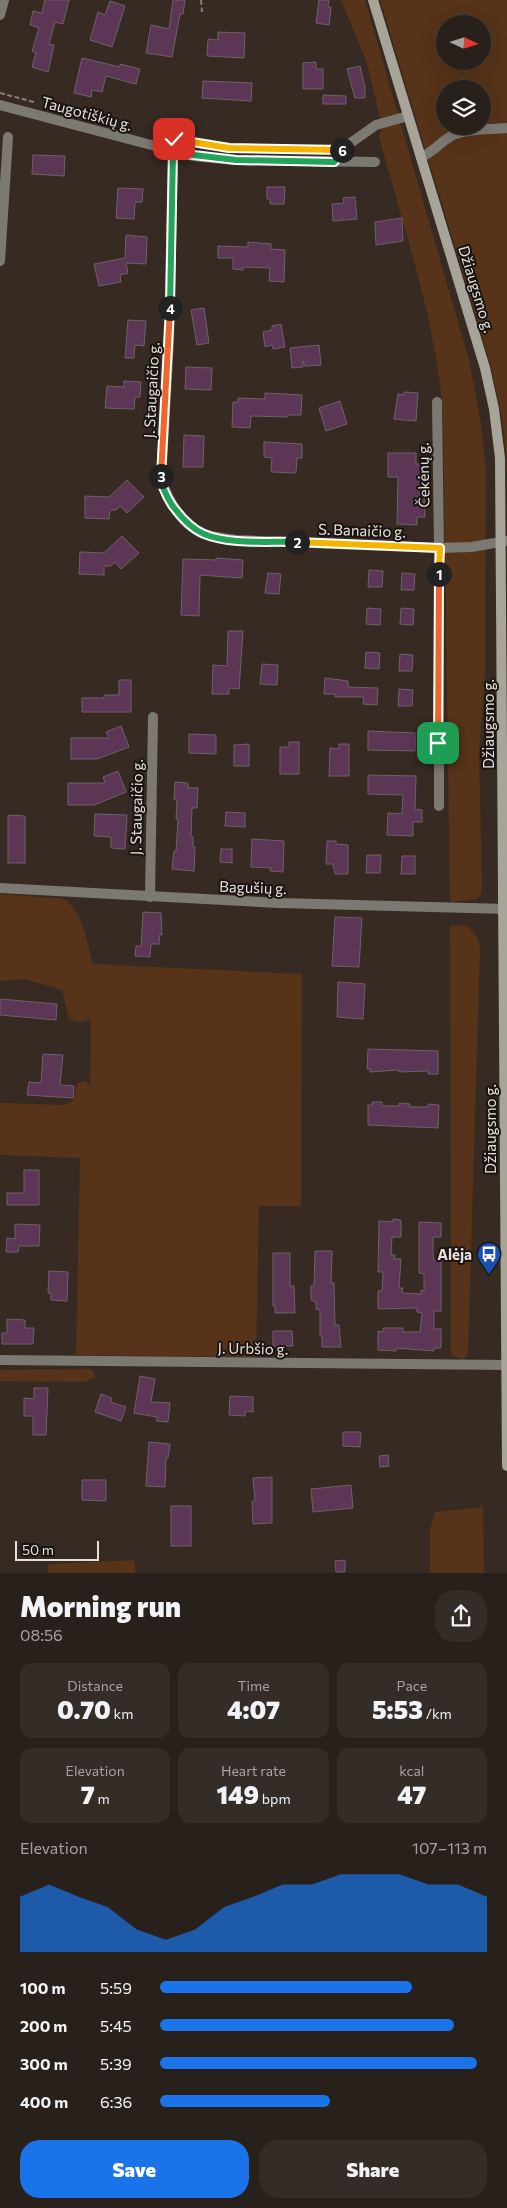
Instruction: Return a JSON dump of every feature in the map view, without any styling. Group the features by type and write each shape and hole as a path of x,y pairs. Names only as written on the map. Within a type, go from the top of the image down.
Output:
{"street":[{"path":"0,15 4,0"},
{"name":"Džiaugsmo g.","path":"373,0 485,368 494,409 500,458 504,541 507,1466"},
{"name":"Taugotiškių g.","path":"0,105 193,156 236,160 375,162"},
{"path":"334,162 349,144 376,125 408,116"},
{"path":"421,157 431,153 453,135 507,128"},
{"path":"0,260 8,137"},
{"name":"J. Staugaičio g.","path":"161,480 169,341 173,151"},
{"name":"Čekėnų g.","path":"437,402 440,548"},
{"name":"S. Banaičio g.","path":"161,480 174,507 189,524 204,534 236,540 440,548 471,547 504,541"},
{"path":"439,806 440,548"},
{"name":"J. Staugaičio g.","path":"150,897 153,717"},
{"name":"Bagušių g.","path":"0,888 279,903 506,909"},
{"name":"J. Urbšio g.","path":"0,1360 506,1365"}],"path":[{"path":"201,0 202,12"},
{"path":"0,93 37,102"},
{"path":"174,139 211,146"}],"shaded area":[{"path":"341,0 365,0 469,360 480,418 486,468 485,676 479,753 482,884 481,894 477,899 450,902 443,414 439,379 426,309 379,136 382,126 367,63"},
{"path":"380,0 507,0 507,473 505,441 494,380"},
{"path":"0,894 64,899 71,905 80,920 93,964 302,974 301,1206 259,1206 256,1357 76,1355 80,1158 0,1155 0,1103 65,1105 73,1101 77,1083 85,1081 90,1085 91,1019 81,1022 69,1019 62,990 25,979 0,981"},
{"path":"466,925 477,936 480,948 468,1354 463,1359 451,1355 450,926"},
{"path":"90,1369 95,1373 95,1378 85,1382 0,1381 0,1370"},
{"path":"483,1507 484,1573 430,1573 430,1529 435,1512"},
{"path":"135,1560 135,1573 48,1573 48,1564"}],"building":[{"path":"45,0 69,0 63,24 55,22 49,44 54,45 48,72 32,67 36,53 32,51 39,28 30,25 33,11 42,13"},
{"path":"173,0 185,0 183,14 180,14 172,57 146,53 151,25 169,29"},
{"path":"319,0 329,0 328,7 331,7 329,25 316,23"},
{"path":"110,1 125,6 112,47 90,40 98,12 105,15"},
{"path":"218,32 245,33 244,58 207,56 208,39 218,40"},
{"path":"82,58 120,67 120,64 140,69 136,84 106,76 102,92 92,90 91,97 74,93"},
{"path":"316,62 316,69 323,69 323,89 303,89 303,63"},
{"path":"360,66 365,87 365,98 355,98 347,69"},
{"path":"203,81 252,83 251,101 202,98"},
{"path":"323,95 346,96 346,104 323,104"},
{"path":"33,155 65,156 64,176 32,174"},
{"path":"267,187 285,187 284,204 270,204 270,199 267,199"},
{"path":"118,188 143,189 142,202 135,202 134,219 116,218"},
{"path":"355,197 357,219 333,221 332,204 344,203 343,198"},
{"path":"402,218 403,241 376,245 375,222"},
{"path":"126,235 147,237 146,264 126,263 128,273 120,275 121,282 99,286 94,264 125,258"},
{"path":"248,242 271,244 271,249 285,250 284,282 269,281 270,268 243,267 243,270 233,269 233,258 218,258 218,246 248,247"},
{"path":"204,308 209,343 197,345 191,310"},
{"path":"128,320 146,321 144,346 135,345 134,358 125,358"},
{"path":"281,324 285,347 273,349 272,345 265,347 263,332 272,330 272,326"},
{"path":"319,345 321,365 305,366 303,361 303,367 292,368 290,348"},
{"path":"186,367 212,368 211,390 185,389"},
{"path":"124,381 141,382 140,397 135,397 134,409 105,408 107,386 124,387"},
{"path":"404,392 418,393 416,421 394,419 398,394 404,395"},
{"path":"265,393 302,395 301,415 288,415 288,417 251,416 250,428 232,427 233,402 238,402 238,398 265,399"},
{"path":"340,401 347,424 326,431 319,408"},
{"path":"184,435 204,436 203,467 183,467"},
{"path":"264,442 302,444 302,458 297,458 296,473 271,472 272,458 264,457"},
{"path":"388,453 416,453 416,464 423,464 425,517 417,517 417,525 397,524 398,477 388,477"},
{"path":"127,480 144,497 127,513 120,506 116,510 110,510 109,519 85,518 85,496 109,497"},
{"path":"122,536 139,553 121,569 115,562 111,566 104,566 104,575 79,574 80,552 104,553"},
{"path":"216,558 243,560 242,578 200,575 199,616 181,615 183,559 216,560"},
{"path":"369,570 383,571 382,587 368,587"},
{"path":"268,573 281,574 279,594 265,593"},
{"path":"402,573 415,574 414,590 401,590"},
{"path":"367,608 381,609 380,625 366,624"},
{"path":"401,608 414,609 413,625 400,624"},
{"path":"228,631 243,631 239,689 229,688 229,694 212,694 213,665 227,666"},
{"path":"366,652 380,653 379,669 365,668"},
{"path":"400,654 413,655 412,671 399,671"},
{"path":"262,664 278,665 277,685 260,684"},
{"path":"325,678 348,681 348,687 378,688 377,705 363,704 364,697 335,697 335,694 324,694"},
{"path":"119,680 131,680 131,712 82,712 82,698 104,698 104,695 119,695"},
{"path":"399,689 413,690 412,706 398,706"},
{"path":"121,726 129,747 97,759 71,759 71,738 109,738 106,732"},
{"path":"368,731 415,733 415,751 368,750"},
{"path":"189,734 216,735 216,754 189,753"},
{"path":"289,742 299,742 299,774 280,774 280,747 289,747"},
{"path":"249,744 249,766 234,766 234,745"},
{"path":"339,744 349,744 349,776 329,776 330,748 339,749"},
{"path":"118,771 126,792 94,805 68,805 68,783 105,783 103,777"},
{"path":"368,775 416,776 415,809 422,810 422,822 413,822 413,836 387,835 388,813 402,814 403,795 368,794"},
{"path":"175,782 188,783 188,788 198,788 197,808 192,808 191,837 193,837 193,847 195,847 194,871 172,869 174,851 176,851 178,819 176,819 177,800 174,799"},
{"path":"226,812 245,813 245,827 225,826"},
{"path":"95,814 127,815 125,849 111,848 111,837 94,836"},
{"path":"8,815 25,816 25,863 8,863"},
{"path":"252,839 284,841 283,872 270,871 271,868 251,867"},
{"path":"327,841 336,841 336,844 348,845 348,874 335,874 333,864 326,864"},
{"path":"221,849 232,849 232,863 220,862"},
{"path":"367,855 381,855 380,873 366,873"},
{"path":"402,856 415,856 415,874 401,874"},
{"path":"143,912 161,913 162,935 160,934 159,944 151,944 150,957 135,956 136,946 141,946"},
{"path":"335,917 362,918 359,967 332,966"},
{"path":"338,982 365,984 363,1019 337,1017"},
{"path":"0,999 57,1004 56,1020 0,1015"},
{"path":"368,1049 438,1051 438,1074 428,1074 428,1071 399,1072 399,1070 370,1072 370,1069 367,1069"},
{"path":"43,1054 63,1055 60,1085 74,1086 73,1098 27,1095 29,1082 41,1083"},
{"path":"372,1102 382,1102 382,1106 399,1106 399,1103 410,1104 410,1107 428,1107 428,1104 439,1105 438,1128 368,1125 368,1105 372,1105"},
{"path":"24,1170 39,1170 39,1205 7,1205 7,1193 24,1193"},
{"path":"393,1219 401,1220 401,1237 392,1237 391,1255 395,1255 394,1259 401,1259 399,1288 403,1288 402,1293 421,1294 421,1290 424,1291 424,1274 419,1273 419,1222 441,1223 441,1237 433,1237 434,1260 441,1260 441,1311 434,1311 434,1329 441,1329 441,1348 434,1348 434,1351 396,1348 396,1351 378,1350 378,1331 383,1332 383,1328 403,1328 403,1332 420,1332 422,1313 417,1312 417,1308 378,1309 378,1291 382,1291 383,1272 378,1272 379,1221 393,1222"},
{"path":"15,1224 40,1225 39,1246 19,1246 18,1252 6,1252 7,1238 15,1239"},
{"path":"315,1251 332,1251 331,1283 334,1283 335,1325 339,1325 341,1347 322,1347 320,1310 316,1309 316,1302 311,1300 311,1286 314,1286"},
{"path":"273,1253 290,1253 290,1286 294,1286 295,1313 275,1313 275,1306 273,1306"},
{"path":"49,1271 68,1272 67,1301 51,1300 51,1293 48,1293"},
{"path":"7,1319 25,1320 25,1328 34,1328 33,1344 2,1344 2,1333 7,1333"},
{"path":"273,1331 292,1331 293,1346 273,1346"},
{"path":"140,1376 155,1379 151,1402 170,1403 168,1422 157,1421 157,1417 134,1413"},
{"path":"34,1388 48,1388 46,1435 33,1435 33,1416 24,1416 24,1398 34,1399"},
{"path":"101,1394 112,1398 111,1402 126,1407 121,1421 95,1412"},
{"path":"230,1396 253,1397 253,1412 246,1411 245,1416 229,1415"},
{"path":"343,1432 361,1432 360,1447 343,1446"},
{"path":"149,1442 170,1444 168,1458 166,1458 165,1487 146,1486"},
{"path":"388,1455 389,1466 380,1467 379,1456"},
{"path":"272,1477 272,1523 253,1524 252,1501 255,1501 253,1478"},
{"path":"82,1480 106,1480 106,1501 82,1500"},
{"path":"351,1485 353,1508 313,1512 311,1489"},
{"path":"171,1506 191,1506 191,1546 171,1546"},
{"path":"345,1560 345,1572 336,1572 335,1561"}],"place":[{"name":"Alėja","path":"489,1275"}],"route":[{"path":"174,139 229,148 345,150 334,162 236,160 193,156 173,151 169,341 161,480 168,498 174,507 189,524 204,534 236,540 440,548 438,743"}]}
